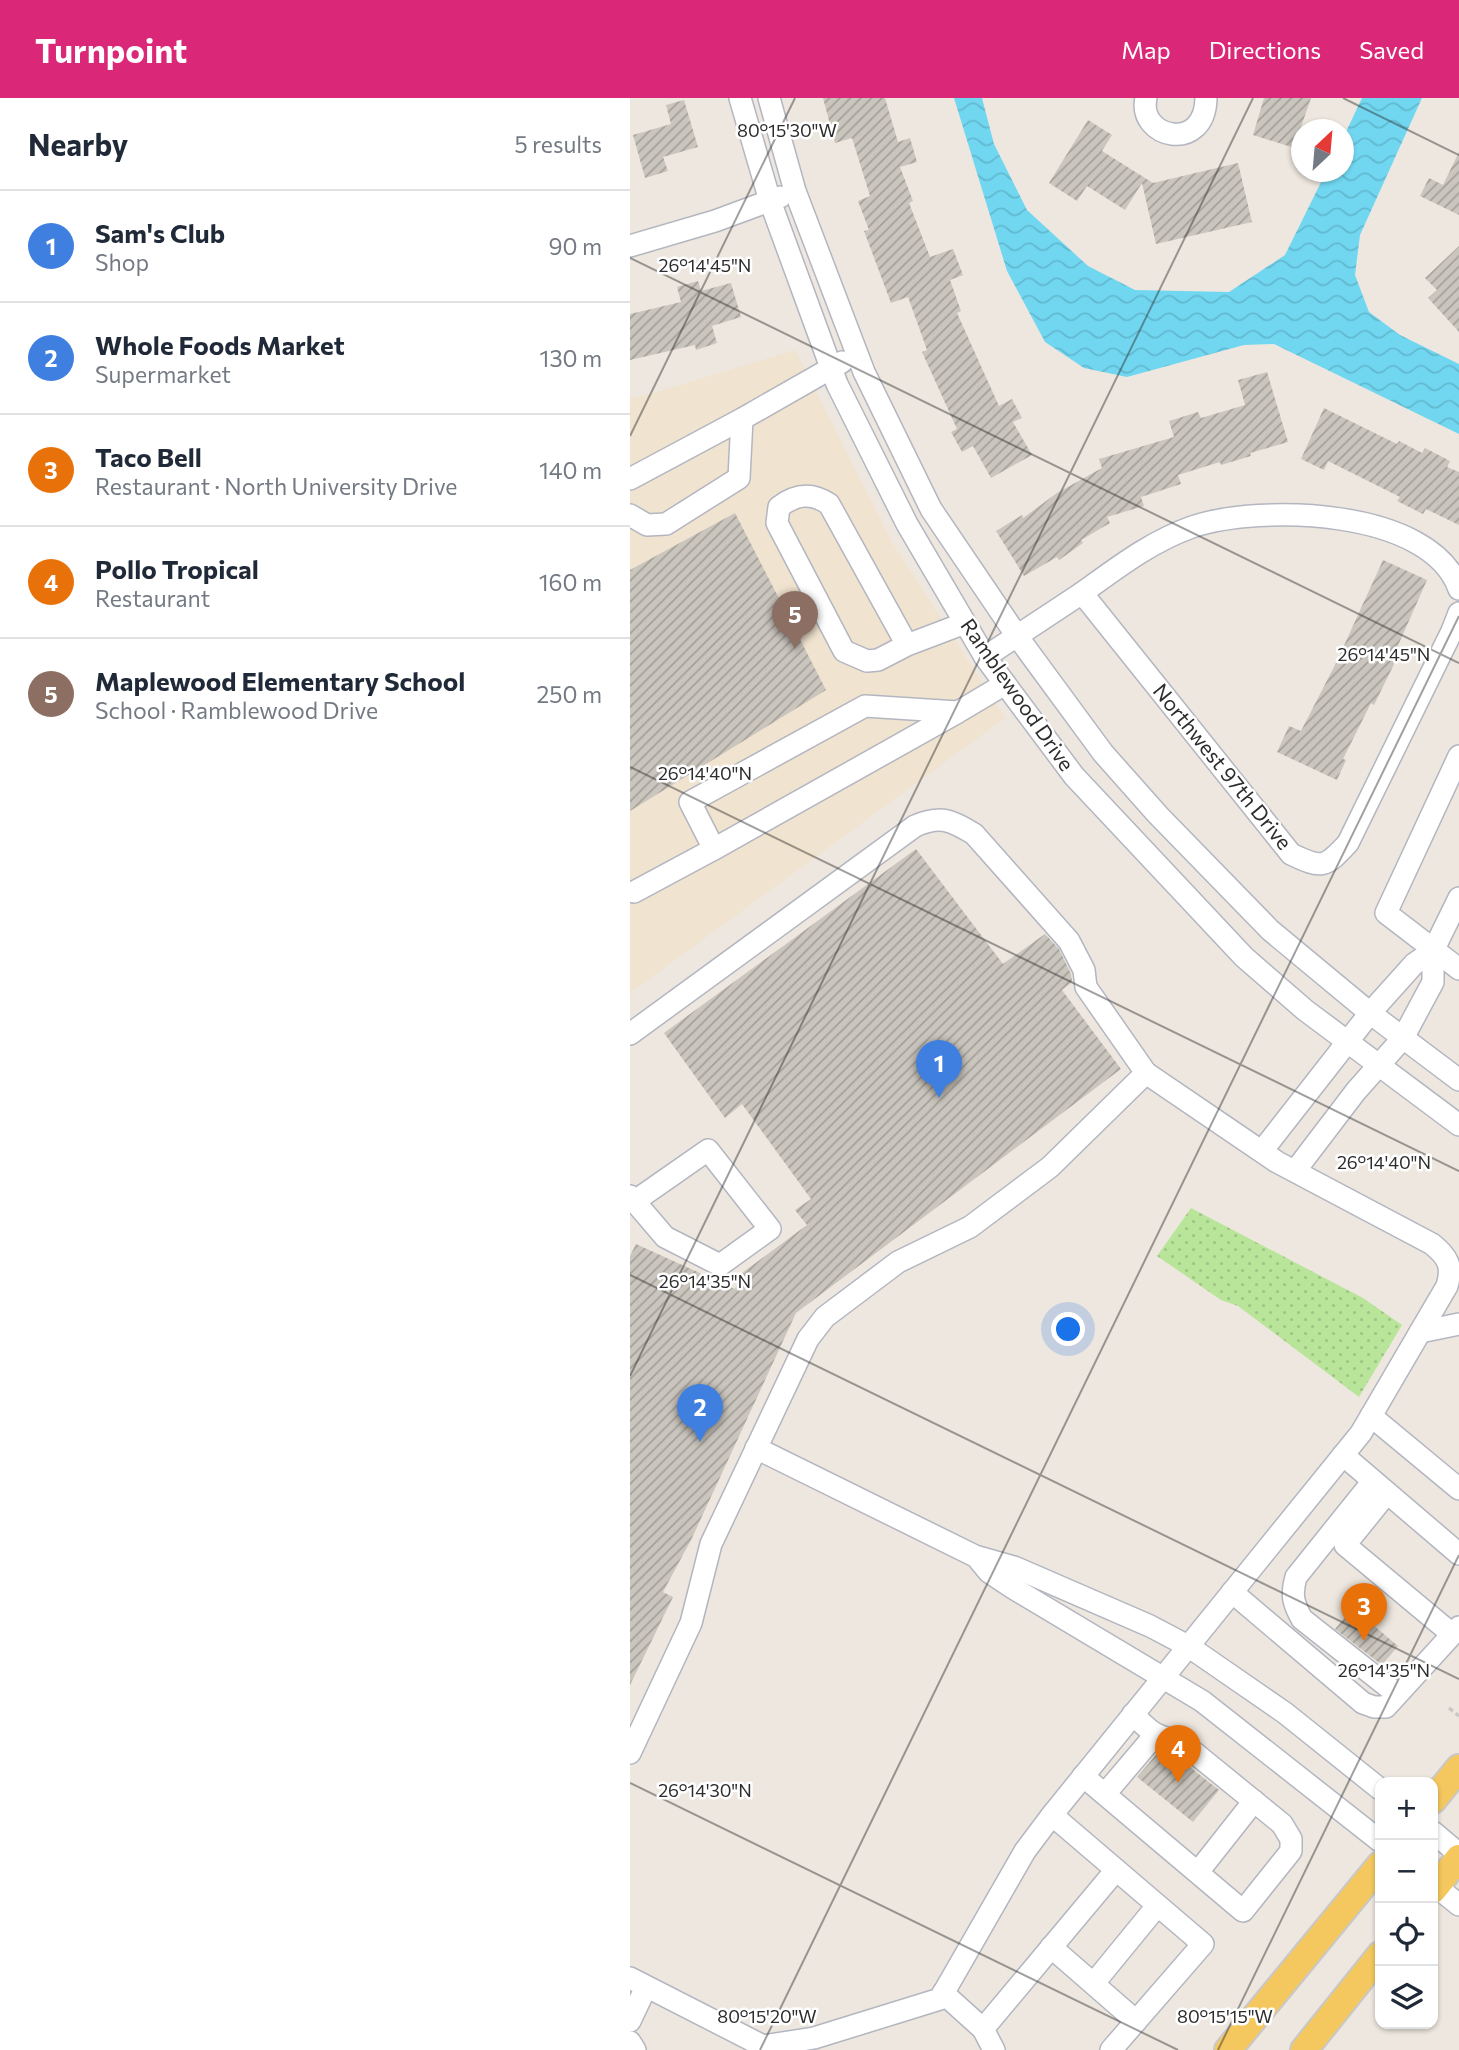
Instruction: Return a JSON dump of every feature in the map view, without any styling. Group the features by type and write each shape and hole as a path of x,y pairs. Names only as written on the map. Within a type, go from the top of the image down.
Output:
{"main road":[{"path":"1438,1794 1459,1768"},
{"path":"1438,1882 1459,1856"},
{"path":"1228,2050 1375,1871"},
{"path":"1304,2050 1375,1961"}],"street":[{"name":"Ramblewood Drive","path":"740,98 770,201 837,384 907,524 985,657 1074,776 1244,957 1347,1043 1459,1125"},
{"name":"Ramblewood Drive","path":"769,98 795,191 857,355 931,509 1017,636 1102,753 1269,930 1370,1013 1459,1080"},
{"path":"1146,98 1144,104 1147,115 1154,126 1177,135 1188,134 1196,127 1201,120 1206,98"},
{"path":"630,246 715,221 795,191"},
{"path":"630,479 857,355"},
{"path":"630,514 647,525 666,524 739,478 742,419"},
{"path":"907,645 829,503 817,496 803,495 791,498 779,507 777,523 844,651 867,661 878,660 907,645 965,623"},
{"path":"985,657 1149,545 1194,526 1238,518 1293,515 1341,519 1392,530 1433,552 1455,578 1459,589"},
{"name":"Northwest 97th Drive","path":"1082,593 1291,854 1312,864 1331,861 1348,843 1459,613"},
{"path":"634,892 1005,684"},
{"path":"714,849 690,802 702,795 865,706 958,712"},
{"path":"1459,756 1386,913 1459,969"},
{"path":"630,1034 915,826 933,819 954,822 974,834 1069,941 1084,970 1086,987 1146,1073 1294,1171 1432,1244 1445,1254 1452,1271 1447,1286 1361,1433 1052,1815 1025,1852 940,1998 814,2044 762,2048 638,1983 630,2021"},
{"path":"1294,1171 1341,1110 1403,1038 1433,982 1433,951 1459,898"},
{"path":"1262,1151 1370,1013 1414,964 1433,951"},
{"path":"630,1753 691,1623 711,1544 808,1339 825,1317 898,1262 970,1227 1051,1167 1146,1073"},
{"path":"708,1150 770,1229 720,1265 665,1237 632,1198 708,1150"},
{"path":"1420,1332 1459,1324"},
{"path":"1371,1416 1459,1489"},
{"path":"756,1448 975,1556 1014,1567 1150,1626 1188,1646 1285,1713 1375,1785"},
{"path":"1343,1455 1459,1554"},
{"path":"1232,1592 1363,1703 1386,1707 1455,1631 1345,1545 1380,1487"},
{"path":"1380,1487 1296,1577 1292,1591 1293,1601 1302,1619 1397,1694"},
{"path":"975,1556 989,1572 1013,1588 1202,1701 1379,1840"},
{"path":"1083,1776 1243,1911 1291,1851 1291,1839 1282,1824 1180,1741 1155,1735 1133,1714"},
{"path":"1105,1794 1155,1735"},
{"path":"1198,1872 1254,1801"},
{"path":"1052,1815 1203,1944 1111,2050"},
{"path":"1438,1837 1459,1856"},
{"path":"983,2029 1116,1870"},
{"path":"1438,1890 1459,1905"},
{"path":"1094,1983 1157,1906"},
{"path":"1051,1947 1136,2021"},
{"path":"943,1993 983,2029 994,2050"},
{"path":"630,2042 635,2050"}],"path":[{"path":"1449,1708 1459,1716"}],"shaded area":[{"path":"795,350 892,542 1005,718 630,993 630,398"}],"green space":[{"path":"1191,1208 1363,1298 1402,1325 1359,1397 1238,1306 1221,1300 1157,1256"}],"water":[{"path":"954,98 982,98 994,144 1027,210 1088,266 1135,290 1229,292 1285,255 1321,182 1354,182 1352,119 1362,98 1422,98 1360,235 1355,275 1369,312 1400,335 1459,364 1459,434 1274,344 1244,345 1127,377 1084,368 1045,342 1007,271"}],"building":[{"path":"823,98 885,98 898,142 910,138 917,162 900,167 913,201 909,203 930,257 953,249 963,275 950,280 961,311 957,313 999,406 1012,399 1022,418 1013,422 1032,455 991,478 973,446 962,452 951,432 957,429 922,352 927,350 908,297 891,303 864,231 869,230 858,201 870,196 852,138 835,143"},
{"path":"1264,98 1311,98 1304,119 1291,119 1291,147 1253,135"},
{"path":"684,100 698,147 663,157 668,171 645,178 633,135 671,124 666,105"},
{"path":"1088,120 1112,135 1102,151 1153,183 1238,163 1252,222 1156,244 1142,183 1125,210 1087,186 1077,201 1049,183"},
{"path":"1459,152 1459,215 1420,196 1429,178 1443,185"},
{"path":"1459,246 1459,332 1428,298 1437,290 1425,278"},
{"path":"698,281 701,291 731,283 741,317 712,326 717,343 696,350 695,345 630,360 630,314 681,302 677,287"},
{"path":"1267,372 1288,442 1221,465 1220,462 1178,475 1181,484 1141,497 1144,506 1107,517 1110,523 1081,540 1083,543 1059,560 1057,557 1024,576 996,531 1022,515 1023,518 1057,493 1102,468 1099,459 1174,437 1169,421 1198,412 1201,418 1245,405 1238,380"},
{"path":"1324,408 1397,444 1399,441 1422,453 1425,448 1450,461 1447,467 1459,472 1459,525 1426,509 1423,514 1397,501 1400,497 1328,461 1324,470 1301,459"},
{"path":"735,513 826,690 630,811 630,570"},
{"path":"1383,560 1427,580 1396,650 1400,652 1343,759 1346,760 1337,780 1277,752 1289,726 1301,731 1336,663"},
{"path":"916,849 1003,964 1045,934 1059,949 1072,982 1062,990 1121,1069 796,1313 692,1538 663,1592 673,1597 630,1685 630,1256 636,1244 735,1289 742,1273 807,1225 795,1210 811,1199 742,1104 725,1118 664,1033"},
{"path":"1353,1608 1398,1646 1382,1665 1335,1629"},
{"path":"1160,1750 1172,1753 1219,1790 1193,1822 1137,1777"}],"place":[{"name":"Maplewood Elementary School","path":"795,649"},
{"name":"Sam's Club","path":"939,1098"},
{"name":"Whole Foods Market","path":"700,1442"},
{"name":"Taco Bell","path":"1364,1641"},
{"name":"Pollo Tropical","path":"1178,1783"}]}
